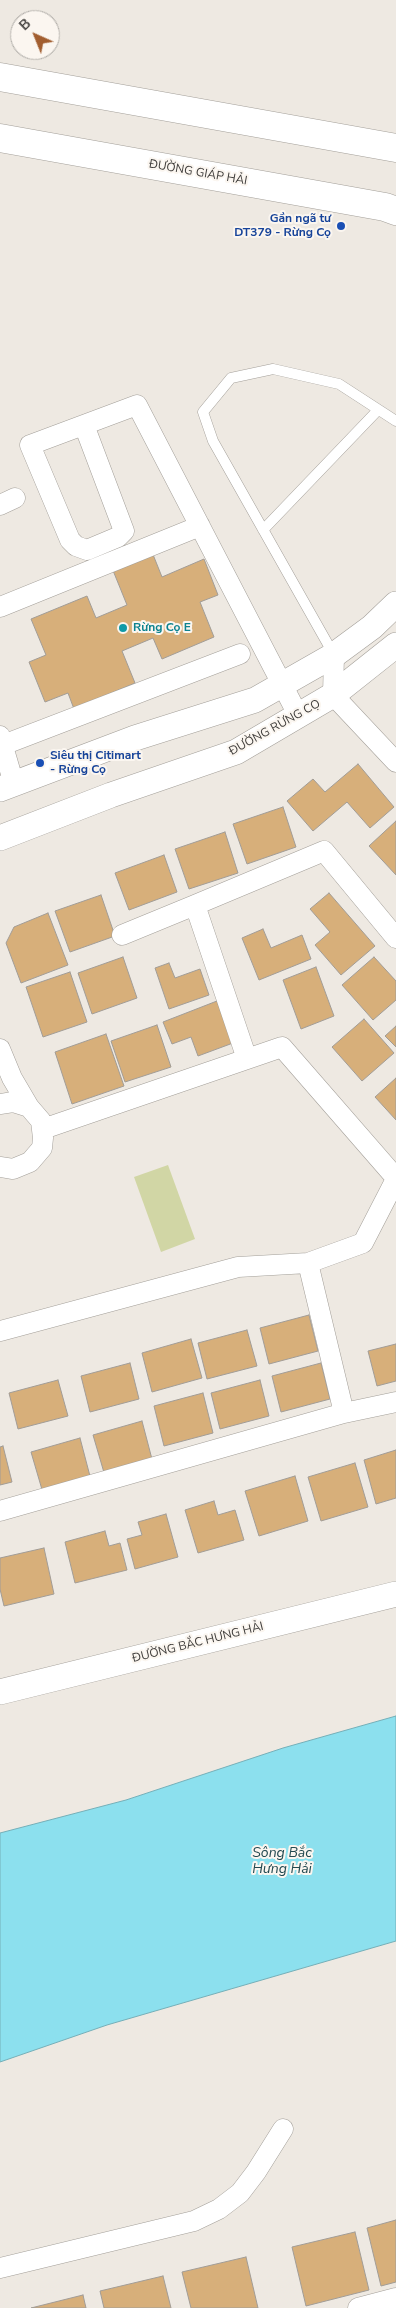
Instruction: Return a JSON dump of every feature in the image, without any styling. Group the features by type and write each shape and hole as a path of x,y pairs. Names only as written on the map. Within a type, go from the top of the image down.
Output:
{"highway":[{"path":"0,78 396,148"},
{"name":"ĐƯỜNG GIÁP HẢI","path":"0,138 385,207 396,211"}],"street":[{"path":"84,425 124,531 118,537 87,550 76,546 70,540 30,445 137,405 298,715"},
{"path":"0,607 200,526"},
{"path":"240,654 2,740 7,787 135,738 254,700 334,655 372,627 396,604"},
{"name":"ĐƯỜNG RỪNG CỌ","path":"0,838 111,795 236,752 333,695 396,645"},
{"path":"334,655 333,695 396,762"},
{"path":"122,935 324,851 396,938"},
{"path":"195,905 247,1059"},
{"path":"0,1331 238,1267 308,1262 363,1243 396,1179 282,1047 43,1129"},
{"path":"0,1049 12,1078 29,1108 41,1121 43,1129 42,1148 30,1162 12,1169 0,1167"},
{"path":"0,1104 13,1102 29,1108"},
{"path":"308,1262 344,1413"},
{"path":"0,1511 344,1413 396,1402"},
{"name":"ĐƯỜNG BẮC HƯNG HẢI","path":"0,1692 396,1594"},
{"path":"0,2268 194,2222 219,2210 240,2193 256,2172 283,2129"},
{"path":"358,2308 396,2298"}],"lane":[{"path":"334,655 213,441 203,412 231,378 273,369 339,384 396,421"},
{"path":"263,530 378,410"}],"green space":[{"path":"168,1165 195,1239 161,1252 134,1177"}],"water":[{"name":"Sông Bắc Hưng Hải","path":"396,1716 396,1941 107,2025 0,2062 0,1833 126,1800 283,1748"}],"building":[{"name":"Rừng Cọ E","path":"152,552 162,577 204,559 218,595 200,602 214,637 162,659 153,638 122,651 135,683 74,709 68,693 45,702 29,662 46,655 31,619 87,596 96,618 127,605 112,568"},
{"path":"358,764 394,807 370,828 347,802 313,831 287,801 313,779 325,792"},
{"path":"283,807 296,847 247,864 233,824"},
{"path":"396,821 396,875 369,846"},
{"path":"225,832 238,873 189,889 175,849"},
{"path":"164,855 177,892 129,910 115,873"},
{"path":"329,893 375,946 341,975 315,945 330,932 310,909"},
{"path":"101,895 115,936 70,952 55,911"},
{"path":"48,913 68,965 21,983 6,943 14,927"},
{"path":"263,929 271,948 302,935 311,959 259,980 242,938"},
{"path":"123,957 137,998 92,1014 78,973"},
{"path":"374,957 396,981 396,1000 373,1020 342,985"},
{"path":"169,963 175,978 200,969 209,995 169,1009 155,968"},
{"path":"316,967 334,1016 301,1029 283,980"},
{"path":"70,972 87,1022 43,1037 26,987"},
{"path":"217,1001 233,1043 198,1056 191,1037 172,1044 163,1022"},
{"path":"364,1019 394,1053 362,1081 332,1047"},
{"path":"157,1025 171,1067 125,1082 111,1041"},
{"path":"396,1026 396,1047 385,1036"},
{"path":"106,1034 124,1086 72,1104 55,1052"},
{"path":"396,1078 396,1120 375,1097"},
{"path":"309,1315 318,1351 269,1364 260,1328"},
{"path":"247,1330 257,1366 207,1379 198,1343"},
{"path":"191,1339 202,1378 152,1392 142,1353"},
{"path":"396,1344 396,1381 377,1386 368,1351"},
{"path":"130,1363 139,1399 90,1412 81,1376"},
{"path":"321,1363 330,1399 281,1412 272,1376"},
{"path":"58,1380 68,1416 18,1429 9,1393"},
{"path":"260,1380 269,1416 220,1429 211,1393"},
{"path":"203,1393 213,1433 164,1446 154,1406"},
{"path":"142,1421 153,1463 105,1476 93,1435"},
{"path":"80,1438 91,1480 43,1493 31,1452"},
{"path":"3,1446 12,1482 0,1485 0,1447"},
{"path":"396,1450 396,1498 376,1504 364,1460"},
{"path":"355,1463 368,1507 321,1521 308,1477"},
{"path":"295,1476 308,1521 259,1536 245,1491"},
{"path":"214,1501 218,1515 235,1510 244,1540 198,1553 185,1510"},
{"path":"166,1514 178,1557 135,1569 127,1539 142,1535 138,1522"},
{"path":"105,1531 109,1546 120,1543 127,1570 75,1583 65,1542"},
{"path":"44,1548 54,1594 4,1606 0,1589 0,1558"},
{"path":"396,2220 396,2282 381,2286 367,2228"},
{"path":"355,2232 369,2290 306,2306 292,2247"},
{"path":"246,2257 258,2308 191,2308 182,2272"},
{"path":"163,2276 171,2308 104,2308 100,2291"},
{"path":"83,2295 86,2308 31,2308"}],"place":[{"name":"Gần ngã tư DT379 - Rừng Cọ","path":"341,226"},
{"name":"Rừng Cọ E","path":"123,628"},
{"name":"Siêu thị Citimart - Rừng Cọ","path":"40,763"}]}
